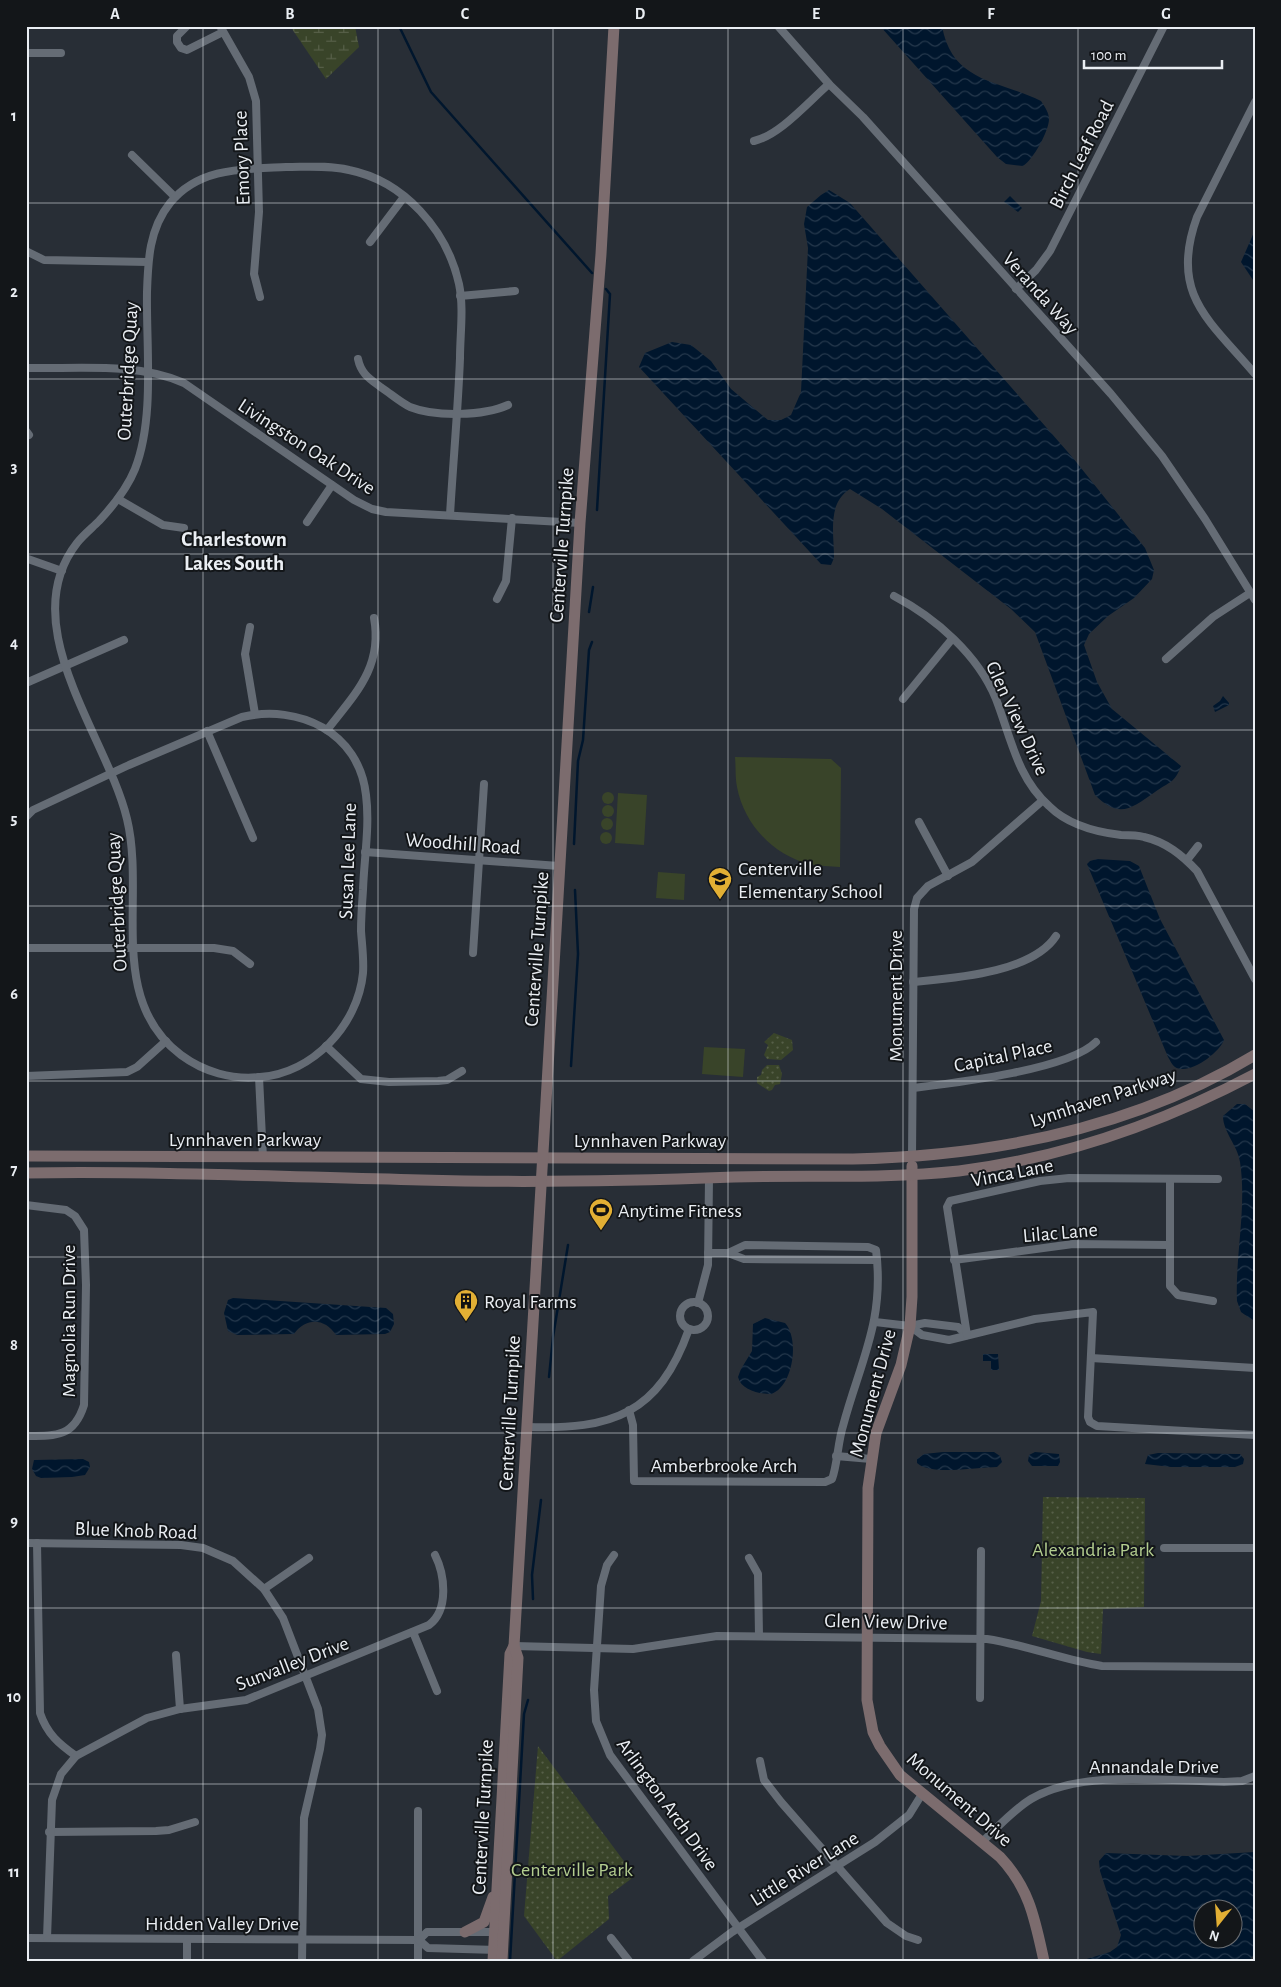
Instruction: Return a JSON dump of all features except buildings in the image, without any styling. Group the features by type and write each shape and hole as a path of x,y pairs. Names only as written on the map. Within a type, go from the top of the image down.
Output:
{"main road":[{"name":"Centerville Turnpike","path":"498,1955 518,1658 514,1646 580,523 601,254 614,26"},
{"name":"Lynnhaven Parkway","path":"26,1156 852,1159 952,1154 1001,1147 1074,1130 1161,1100 1255,1055"},
{"name":"Lynnhaven Parkway","path":"26,1173 234,1174 423,1180 542,1181 912,1174 955,1171 1000,1164 1088,1144 1175,1113 1255,1074"},
{"name":"Monument Drive","path":"912,1157 912,1297 910,1326 901,1365 876,1433 868,1488 867,1700 874,1732 888,1760 900,1775 1000,1857 1022,1884 1032,1906 1044,1961"},
{"name":"Centerville Turnpike","path":"499,1932 498,1874 510,1654 514,1646"},
{"path":"465,1932 484,1922 492,1904 498,1874"}],"street":[{"path":"187,26 178,36 177,42 181,48 187,50 221,29"},
{"name":"Veranda Way","path":"778,26 828,84 863,117 1111,394 1162,456 1255,600"},
{"name":"Birch Leaf Road","path":"1016,289 1036,270 1050,251 1164,26"},
{"name":"Emory Place","path":"221,29 244,67 253,88 259,168 259,212 254,274 260,297"},
{"path":"26,53 61,53"},
{"path":"754,142 777,130 828,84"},
{"path":"1255,102 1197,216 1190,237 1187,260 1192,290 1200,310 1255,374"},
{"path":"132,155 175,197"},
{"name":"Outerbridge Quay","path":"259,1078 230,1076 210,1070 188,1059 166,1041 149,1019 136,982 134,861 131,839 122,801 112,774 64,666 58,647 54,611 62,571 76,544 118,500 128,484 139,455 146,408 148,262 154,233 160,218 175,197 205,177 236,169 324,166 343,168 374,178 404,197 426,218 440,237 454,266 460,296 450,515"},
{"path":"370,242 404,197"},
{"path":"26,251 44,260 148,262"},
{"path":"460,296 515,291"},
{"path":"358,359 366,376 403,403 420,410 485,413 508,405"},
{"name":"Livingston Oak Drive","path":"26,368 146,371 184,383 332,485 372,509 386,512 580,523"},
{"path":"307,522 332,485"},
{"path":"118,500 163,525 184,528"},
{"path":"497,600 506,580 512,518"},
{"path":"28,559 62,571"},
{"path":"1166,659 1213,617 1250,593"},
{"name":"Glen View Drive","path":"894,596 932,621 952,638 980,668 988,683 1020,768 1042,800 1062,817 1094,831 1147,837 1174,849 1197,871 1253,970 1255,979"},
{"path":"327,730 353,698 371,668 376,648 374,618"},
{"path":"250,627 245,654 255,714"},
{"path":"903,699 952,638"},
{"path":"26,683 124,640"},
{"name":"Susan Lee Lane","path":"26,817 33,810 207,731 233,720 255,714 274,712 312,720 327,730 346,749 364,783 367,811 361,918 363,967 360,990 348,1020 326,1046 292,1069 259,1078"},
{"path":"207,731 253,838"},
{"path":"473,953 484,784"},
{"name":"Monument Drive","path":"912,1157 914,906 922,891 989,849 1042,800"},
{"path":"919,822 948,876"},
{"path":"1186,860 1198,846"},
{"name":"Woodhill Road","path":"365,852 560,866"},
{"path":"914,982 958,977 1016,964 1044,950 1056,936"},
{"path":"26,948 228,950 240,954 250,964"},
{"path":"26,1076 117,1074 127,1072 137,1067 166,1041"},
{"name":"Capital Place","path":"913,1088 984,1078 1028,1069 1081,1054 1096,1042"},
{"path":"326,1046 354,1074 368,1081 438,1081 455,1076 462,1071"},
{"path":"259,1078 263,1158"},
{"path":"698,1303 708,1265 709,1178"},
{"name":"Vinca Lane","path":"967,1335 947,1207 950,1201 1040,1181 1069,1178 1218,1179"},
{"path":"1170,1179 1169,1282 1173,1291 1178,1294 1213,1301"},
{"name":"Magnolia Run Drive","path":"26,1205 66,1210 75,1216 84,1230 86,1285 84,1405 80,1420 69,1430 55,1436 26,1436"},
{"name":"Lilac Lane","path":"954,1260 1073,1244 1169,1245"},
{"path":"708,1253 728,1253 744,1258 876,1260 876,1250 868,1246 745,1245 728,1253"},
{"name":"Amberbrooke Arch","path":"630,1410 634,1425 634,1481 829,1481 834,1475 843,1425 863,1366 875,1322 876,1260"},
{"path":"688,1303 698,1303 706,1310 707,1319 699,1329 689,1329 681,1322 680,1313 688,1303"},
{"path":"910,1326 922,1334 949,1340 1035,1319 1093,1312 1088,1417 1094,1425 1255,1435"},
{"path":"875,1322 910,1326 925,1323 958,1327 967,1335"},
{"path":"527,1427 579,1427 608,1420 630,1410 650,1394 669,1374 689,1329"},
{"path":"1091,1358 1255,1368"},
{"path":"836,1456 871,1459"},
{"name":"Blue Knob Road","path":"26,1543 181,1545 202,1548 233,1561 264,1589 283,1618 318,1709 322,1735 304,1818 302,1961"},
{"path":"37,1543 40,1713 43,1724 54,1740 76,1756"},
{"path":"1164,1548 1255,1548"},
{"path":"980,1698 981,1552"},
{"name":"Sunvalley Drive","path":"47,1938 51,1807 61,1774 76,1756 147,1718 180,1709 246,1700 413,1632 434,1621 441,1609 441,1573 434,1554"},
{"name":"Arlington Arch Drive","path":"614,1555 607,1565 601,1586 596,1650 594,1706 596,1721 604,1745 762,1961"},
{"path":"264,1589 308,1558"},
{"path":"749,1558 758,1574 759,1636"},
{"path":"413,1632 437,1691"},
{"name":"Glen View Drive","path":"514,1646 596,1650 633,1649 717,1636 981,1639 1012,1642 1082,1663 1102,1666 1255,1667"},
{"path":"176,1655 180,1709"},
{"path":"760,1761 764,1780 887,1923 906,1936 918,1940"},
{"name":"Annandale Drive","path":"982,1842 1030,1800 1067,1785 1095,1780 1233,1781 1255,1776"},
{"name":"Little River Lane","path":"693,1961 738,1928 900,1824 913,1811 922,1794"},
{"path":"418,1811 418,1961"},
{"path":"50,1832 156,1832 176,1829 195,1822"},
{"name":"Hidden Valley Drive","path":"418,1940 427,1932 499,1932"},
{"name":"Hidden Valley Drive","path":"26,1938 418,1940 428,1948 498,1955"},
{"path":"612,1938 629,1961"},
{"path":"187,1961 188,1939"}],"green space":[{"path":"290,26 355,26 359,47 326,79"},
{"path":"735,757 831,759 841,768 840,867 813,865 796,860 772,845 762,836 753,825 741,801 736,784"},
{"path":"606,792 610,792 614,798 610,804 606,804 602,800 602,796"},
{"path":"618,793 647,795 644,845 615,843"},
{"path":"606,805 610,805 614,811 610,817 606,817 602,813 602,809"},
{"path":"605,818 609,818 613,824 609,830 605,830 601,826 601,822"},
{"path":"604,832 608,832 612,838 608,844 604,844 600,840 600,836"},
{"path":"658,872 685,874 684,900 656,898"},
{"path":"774,1033 792,1040 793,1050 781,1060 767,1059 764,1055 768,1045 764,1042"},
{"path":"704,1047 745,1049 743,1077 702,1074"},
{"path":"767,1065 779,1065 782,1074 780,1084 775,1085 769,1091 757,1083 757,1077 761,1075 762,1070"},
{"name":"Alexandria Park","path":"1043,1497 1145,1498 1144,1607 1103,1609 1101,1654 1087,1652 1032,1636 1041,1601"},
{"name":"Centerville Park","path":"538,1746 635,1876 608,1896 609,1919 557,1961 524,1916"}],"water":[{"path":"880,26 942,26 947,45 956,59 967,69 980,77 1041,101 1048,114 1048,124 1040,145 1027,163 1023,166 1006,164 997,157"},
{"path":"829,190 850,203 1073,458 1145,548 1154,570 1152,579 1134,598 1108,616 1089,634 1084,645 1097,682 1112,709 1181,766 1171,782 1132,807 1118,809 1111,807 1095,795 1035,632 1011,609 882,509 850,489 838,502 835,511 833,520 834,558 831,565 821,564 639,367 645,353 672,342 691,345 711,361 731,389 768,420 781,420 791,415 801,392 808,248 804,224 807,207"},
{"path":"1010,196 1022,208 1018,212 1004,202"},
{"path":"1255,230 1255,283 1241,262"},
{"path":"1223,696 1229,705 1215,712 1213,706"},
{"path":"1097,859 1130,861 1139,866 1160,919 1224,1040 1210,1057 1195,1066 1181,1069 1175,1067 1168,1057 1087,864"},
{"path":"1237,1104 1245,1104 1255,1112 1255,1322 1241,1312 1237,1301 1242,1179 1239,1156 1225,1128 1223,1116"},
{"path":"233,1298 386,1308 393,1314 394,1324 390,1332 385,1334 336,1335 326,1325 310,1322 299,1328 294,1334 237,1335 228,1331 224,1313 228,1300"},
{"path":"765,1318 785,1323 790,1330 793,1351 792,1362 785,1382 779,1390 771,1394 756,1392 747,1388 738,1377 752,1351 753,1324"},
{"path":"983,1354 998,1354 999,1370 991,1370 991,1361 983,1361"},
{"path":"994,1452 1000,1456 1002,1462 997,1467 955,1470 932,1469 917,1463 917,1459 924,1454"},
{"path":"1035,1452 1059,1454 1060,1462 1058,1466 1032,1466 1028,1461 1029,1455"},
{"path":"1158,1453 1240,1454 1244,1459 1243,1464 1235,1467 1171,1467 1145,1464 1148,1455"},
{"path":"83,1459 89,1462 90,1467 85,1475 41,1478 36,1476 32,1469 34,1460"},
{"path":"1255,1852 1255,1953 1249,1961 1080,1961 1110,1952 1117,1947 1121,1935 1100,1871 1099,1861 1106,1853 1187,1856"}],"waterway":[{"path":"399,26 431,92 592,273"},
{"path":"597,510 610,294 606,289"},
{"path":"589,612 593,587"},
{"path":"574,844 578,761 583,740 589,650 592,642"},
{"path":"571,1066 578,954 575,890"},
{"path":"549,1377 553,1337 568,1245"},
{"path":"533,1599 532,1575 541,1500"},
{"path":"510,1961 524,1714 528,1700"}],"place":[{"name":"Centerville Elementary School","path":"720,900"},
{"name":"Anytime Fitness","path":"601,1231"},
{"name":"Royal Farms","path":"466,1322"}],"district":[{"name":"Charlestown Lakes South","path":"234,551"}]}
